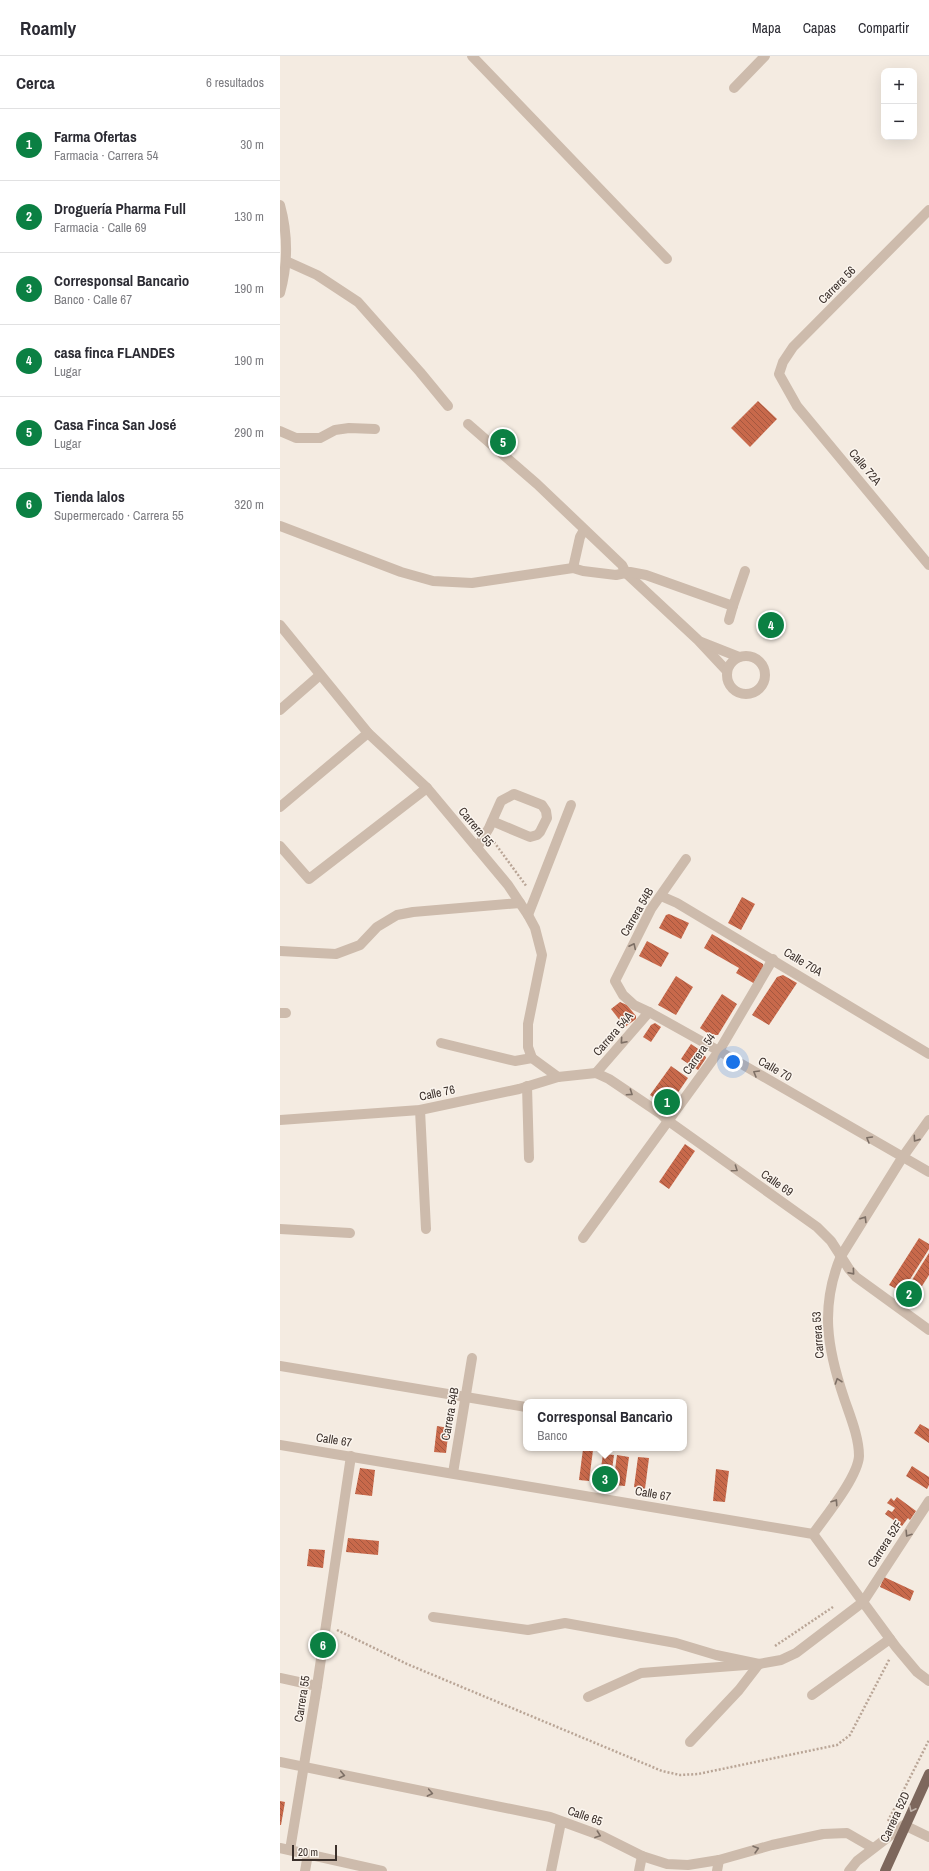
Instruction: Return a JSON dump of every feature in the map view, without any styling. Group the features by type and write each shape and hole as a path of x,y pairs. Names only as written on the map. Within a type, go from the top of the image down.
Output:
{"main road":[{"name":"Carrera 52D","path":"885,1871 904,1825 929,1774"}],"street":[{"path":"472,56 667,259"},
{"path":"734,88 765,56"},
{"path":"280,205 285,229 286,261 280,293"},
{"name":"Carrera 56","path":"784,384 779,374 783,362 793,347 929,210"},
{"path":"286,261 317,276 358,302 448,406"},
{"name":"Calle 72A","path":"784,384 797,406 928,561"},
{"path":"468,424 537,484 584,530 605,548 622,565 626,572 698,640 727,671"},
{"path":"280,431 296,438 320,438 335,430 349,428 375,429"},
{"path":"280,526 401,572 433,581 472,583 573,568 583,571 616,575 626,572 635,572 733,606"},
{"path":"573,568 580,537 584,530"},
{"path":"729,620 745,571"},
{"name":"Carrera 55","path":"280,625 368,732 427,788 508,885 528,915 535,928 542,955 528,1024 528,1047 532,1058"},
{"path":"698,640 739,657 752,656 759,660 764,666 766,673 762,686 751,694 738,693 728,683 727,671 729,665 739,657"},
{"path":"280,710 320,675"},
{"path":"280,807 368,732"},
{"path":"280,846 309,879 427,788"},
{"path":"477,848 490,826 500,801 514,794 542,805 548,818 540,832 537,835 530,837 490,826"},
{"path":"528,915 572,805"},
{"name":"Carrera 54B","path":"615,981 651,909 686,859"},
{"name":"Calle 70A","path":"661,896 677,903 773,959 929,1054"},
{"path":"280,951 336,954 360,945 377,927 397,915 413,912 520,903"},
{"name":"Carrera 54","path":"583,1238 667,1120 719,1051 773,959"},
{"name":"Calle 70","path":"615,981 623,995 634,1005 719,1051 902,1158 929,1172"},
{"name":"Carrera 54A","path":"596,1072 649,1012"},
{"path":"441,1043 515,1061 532,1058 558,1077"},
{"name":"Calle 76","path":"280,1120 420,1110 527,1086 558,1077 596,1072"},
{"name":"Calle 69","path":"596,1072 661,1114 667,1120 817,1227 831,1240 849,1269 861,1281 929,1330"},
{"path":"527,1086 529,1158"},
{"path":"420,1110 426,1229"},
{"name":"Carrera 53","path":"813,1534 851,1479 859,1457 854,1428 833,1366 827,1315 831,1287 841,1256 902,1158 929,1120"},
{"path":"280,1229 350,1233"},
{"name":"Carrera 54B","path":"453,1474 472,1358"},
{"path":"280,1366 523,1406"},
{"name":"Calle 67","path":"280,1445 813,1534"},
{"name":"Carrera 55","path":"285,1849 304,1767 351,1456"},
{"name":"Carrera 52F","path":"588,1697 641,1673 759,1664 781,1660 796,1653 863,1602 929,1501"},
{"path":"813,1534 893,1643 917,1672 929,1681"},
{"path":"433,1617 528,1630 565,1623 676,1643 716,1655 759,1664 739,1690 690,1742"},
{"path":"812,1695 893,1643"},
{"path":"280,1678 317,1686"},
{"name":"Calle 65","path":"280,1762 550,1818 602,1836 642,1856 667,1864 681,1865 719,1860 772,1845 823,1834 847,1833 873,1848"},
{"path":"551,1871 561,1822"},
{"path":"849,1871 856,1861 904,1825 929,1837"},
{"path":"285,1849 382,1871"},
{"path":"306,1871 308,1854"},
{"path":"639,1871 642,1856"},
{"path":"717,1871 719,1860"}],"path":[{"path":"490,826 493,833 494,843 535,898"},
{"path":"775,1646 838,1604"},
{"path":"326,1625 407,1664 572,1734 662,1771 680,1775 698,1774 837,1745 850,1735 893,1643"},
{"path":"886,1826 929,1740"}],"building":[{"path":"758,401 777,419 750,447 731,428"},
{"path":"742,897 755,904 741,930 728,923"},
{"path":"669,914 689,923 681,939 659,928 666,915"},
{"path":"712,934 763,964 764,968 755,984 736,973 739,968 704,948"},
{"path":"647,941 669,953 661,967 639,956"},
{"path":"783,975 797,983 769,1025 752,1015 777,977"},
{"path":"676,976 693,987 676,1015 658,1005"},
{"path":"722,994 737,1004 718,1035 710,1035 700,1028"},
{"path":"620,1002 627,1005 636,1016 636,1019 625,1027 611,1009"},
{"path":"655,1023 661,1027 651,1042 643,1037 651,1025"},
{"path":"691,1044 704,1053 706,1058 698,1070 681,1059"},
{"path":"671,1066 688,1078 668,1107 650,1095"},
{"path":"685,1144 695,1151 669,1189 659,1182"},
{"path":"919,1238 929,1244 929,1249 902,1292 889,1285"},
{"path":"929,1253 929,1275 912,1302 902,1296"},
{"path":"920,1424 929,1429 929,1443 914,1433"},
{"path":"437,1426 449,1428 446,1453 434,1452"},
{"path":"583,1451 593,1451 589,1481 579,1480"},
{"path":"603,1454 614,1455 610,1484 599,1482"},
{"path":"617,1455 629,1457 625,1486 613,1485"},
{"path":"638,1457 649,1458 645,1489 634,1487"},
{"path":"912,1466 929,1477 929,1485 927,1489 906,1476"},
{"path":"360,1468 375,1470 372,1496 355,1494"},
{"path":"716,1469 729,1471 725,1502 713,1501"},
{"path":"897,1497 916,1511 910,1520 908,1518 902,1526 885,1514 888,1510 892,1512 895,1508 887,1503 891,1498 894,1501"},
{"path":"348,1538 379,1541 378,1555 346,1552"},
{"path":"309,1549 325,1550 323,1568 307,1566"},
{"path":"884,1577 914,1591 910,1601 880,1587"},
{"path":"280,1801 285,1802 281,1825 280,1825"}],"place":[{"name":"Casa Finca San José","path":"503,442"},
{"name":"casa finca FLANDES","path":"771,625"},
{"name":"Farma Ofertas","path":"667,1102"},
{"name":"Droguería Pharma Full","path":"909,1294"},
{"name":"Corresponsal Bancarìo","path":"605,1479"},
{"name":"Tienda lalos","path":"323,1645"}]}
